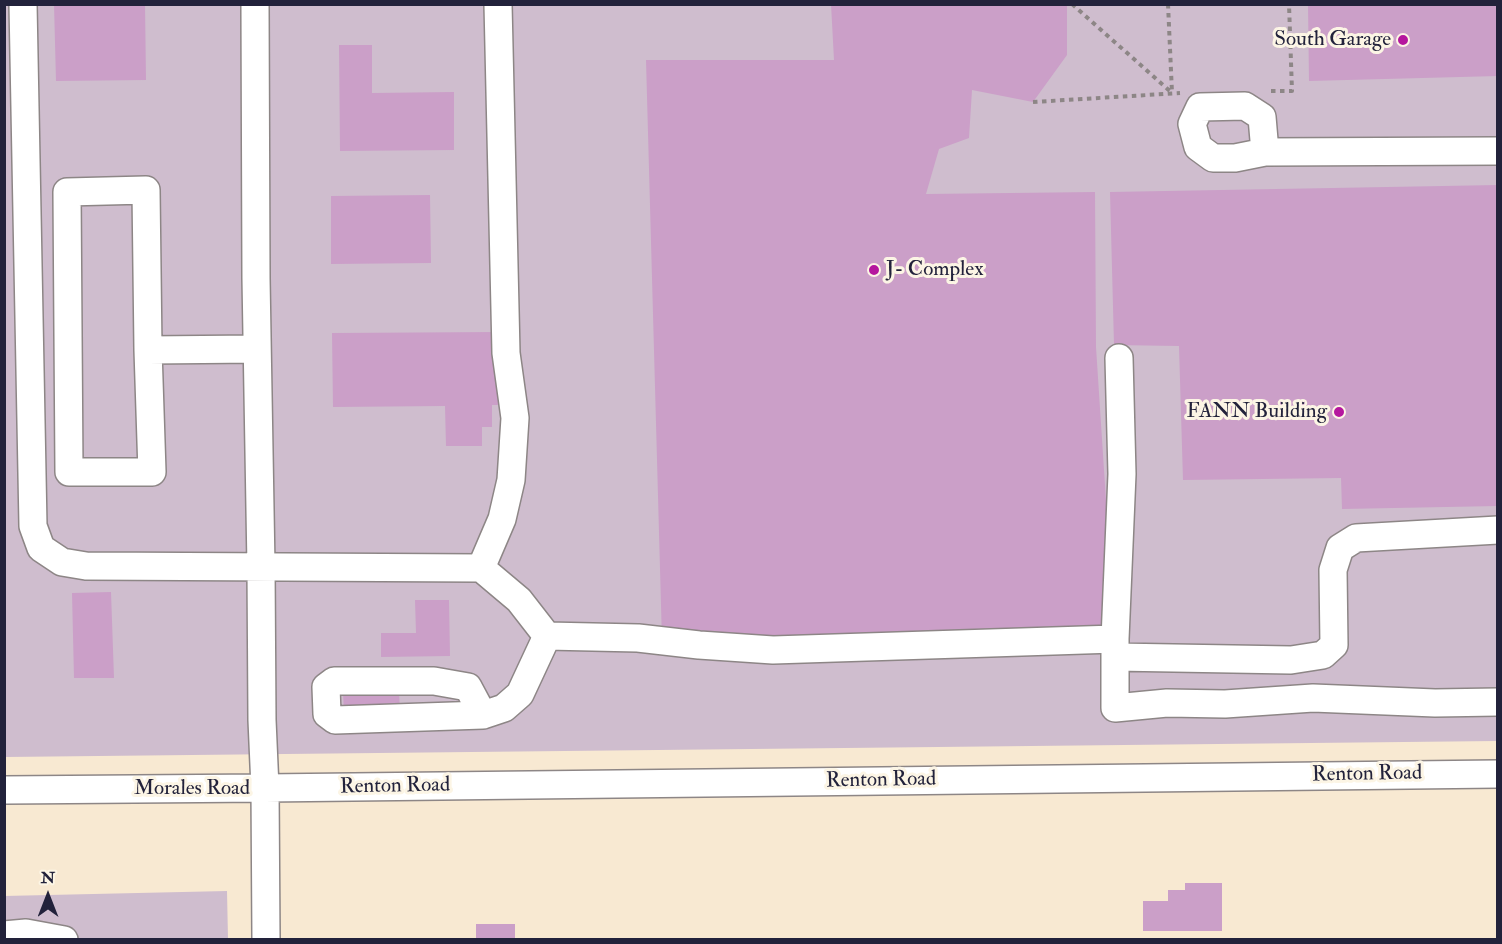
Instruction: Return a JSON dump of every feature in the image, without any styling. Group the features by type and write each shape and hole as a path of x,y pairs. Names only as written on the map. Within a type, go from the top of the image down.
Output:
{"street":[{"path":"23,4 33,526 40,548 62,562 86,566 481,568 519,600 547,636"},
{"path":"255,4 257,349 265,788"},
{"path":"481,568 502,519 511,480 515,418 506,353 498,4"},
{"path":"1265,152 1497,151"},
{"path":"146,190 148,350 152,472 69,472 68,192 146,190"},
{"path":"148,350 257,349"},
{"path":"1119,358 1122,474 1115,708 1167,703 1225,704 1313,698 1435,703 1497,702"},
{"path":"547,636 638,638 772,650 1115,648 1291,660 1323,656 1334,645 1333,570 1340,548 1356,538 1497,530"},
{"path":"483,715 468,687 446,683 334,681 326,687 327,714 335,720 483,715 504,708 520,694 547,636"},
{"name":"Renton Road","path":"265,788 1497,774"},
{"name":"Morales Road","path":"4,790 265,788 266,939"},
{"path":"4,935 26,933 64,939"}],"path":[{"path":"1072,4 1172,94 1168,4"}],"shaded area":[{"path":"4,5 1497,5 1497,741 5,757"},
{"path":"227,891 228,939 5,939 4,896"}],"building":[{"path":"54,4 145,4 146,80 56,81"},
{"name":"J- Complex","path":"831,4 1067,4 1067,55 1033,102 972,90 969,138 939,149 926,194 1095,192 1096,347 1115,639 662,641 646,60 834,60"},
{"name":"South Garage","path":"1308,4 1498,4 1498,76 1309,81"},
{"path":"339,45 372,45 372,93 454,92 454,150 340,151"},
{"name":"FANN Building","path":"1498,185 1498,506 1342,509 1341,478 1183,480 1179,346 1114,345 1110,192"},
{"path":"430,195 431,263 331,264 331,196"},
{"path":"499,332 500,405 492,405 492,427 482,427 482,446 446,446 445,406 333,407 332,333"},
{"path":"111,592 114,678 74,678 72,593"},
{"path":"415,600 449,600 450,656 381,657 381,633 416,633"},
{"path":"399,691 400,712 344,714 343,692"},
{"path":"1185,883 1222,883 1222,931 1143,931 1143,901 1168,901 1168,890 1185,890"},
{"path":"476,924 515,924 515,940 476,940"}],"place":[{"name":"South Garage","path":"1403,40"},
{"name":"J- Complex","path":"874,270"},
{"name":"FANN Building","path":"1339,412"}]}
